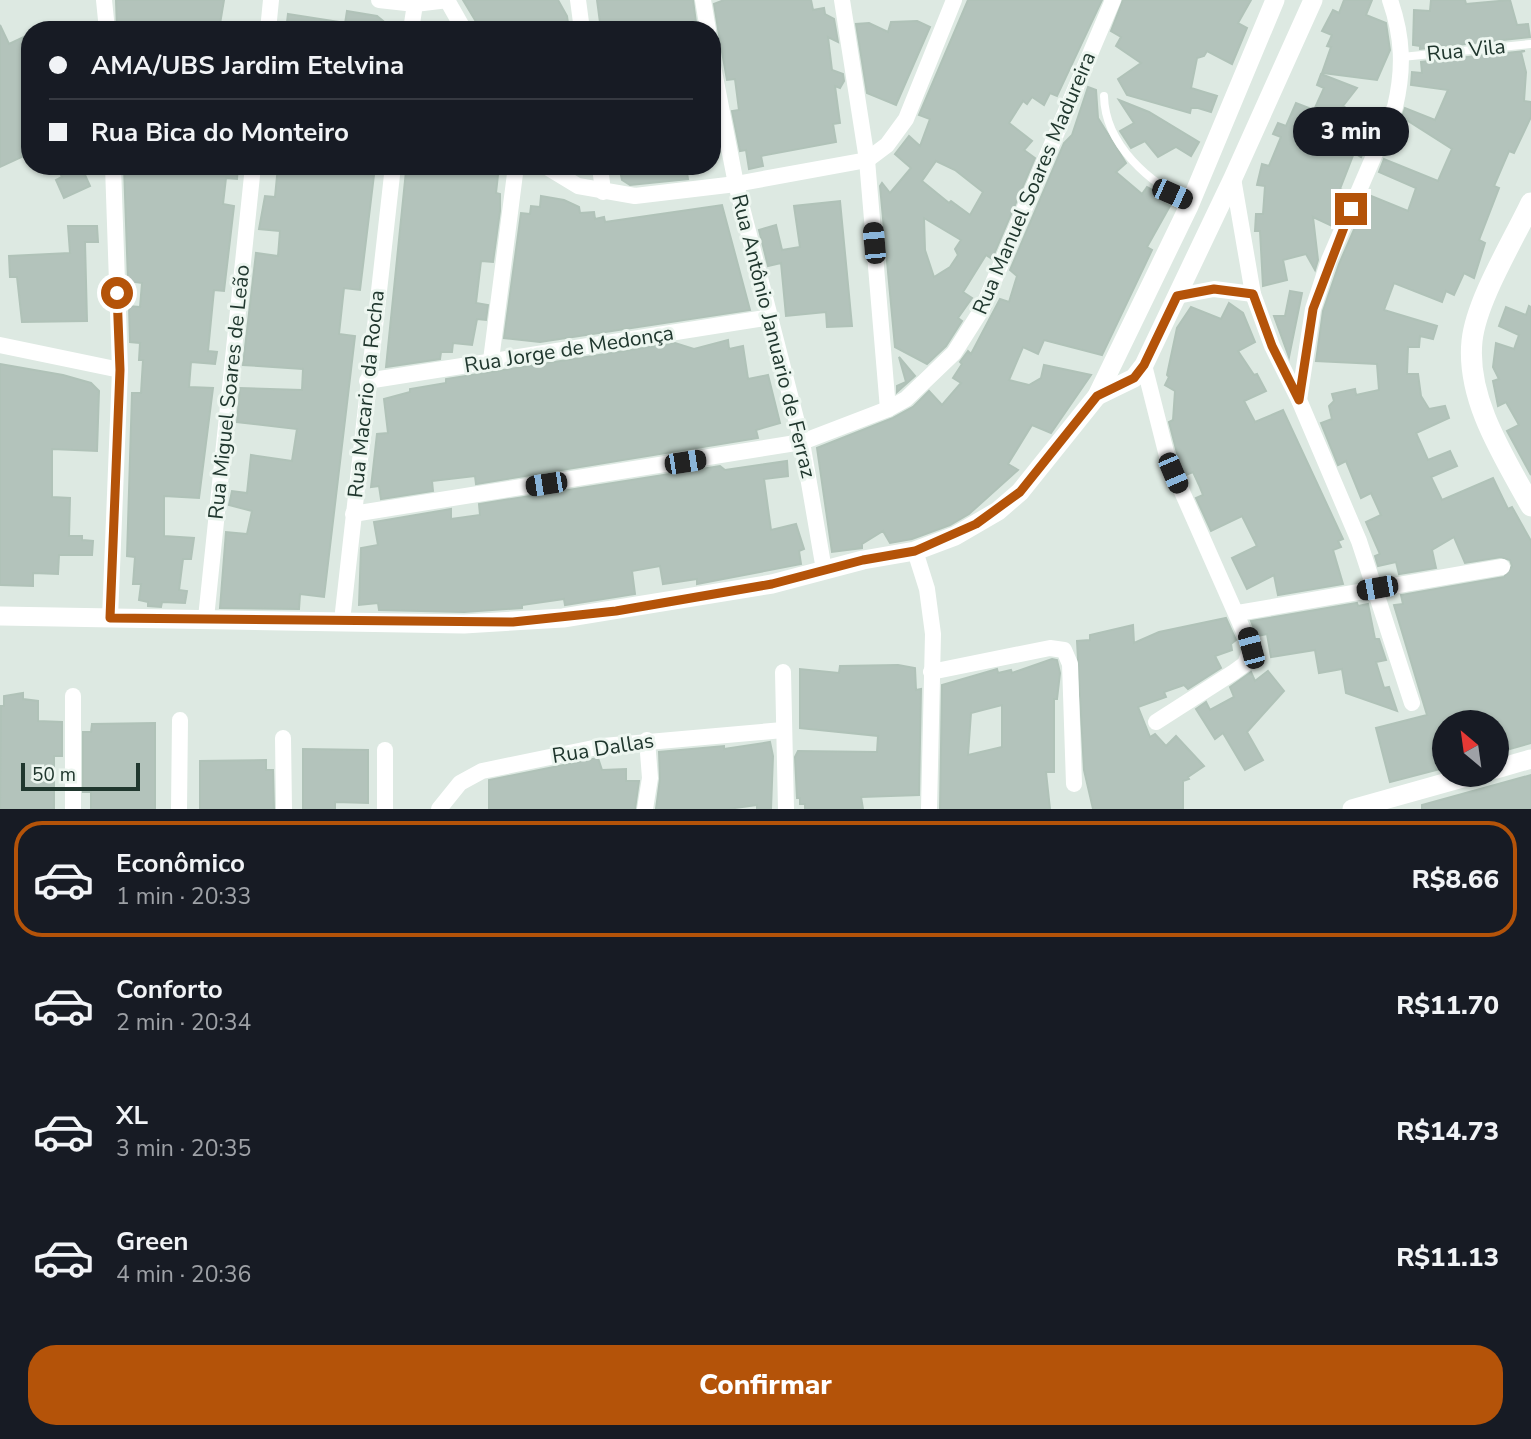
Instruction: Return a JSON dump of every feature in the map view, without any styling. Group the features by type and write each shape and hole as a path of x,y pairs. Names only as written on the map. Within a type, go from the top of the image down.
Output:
{"main road":[{"path":"1531,203 1479,312 1472,340 1472,369 1481,404 1500,450 1531,506"}],"street":[{"path":"104,0 106,21"},
{"path":"269,21 271,0"},
{"path":"379,0 415,4 447,0 459,21"},
{"path":"578,0 581,21"},
{"path":"703,0 706,21"},
{"path":"842,0 867,160 888,409"},
{"path":"556,175 603,192 635,196 737,184 867,160 887,145 906,120 954,0"},
{"name":"Rua Manuel Soares Madureira","path":"353,514 802,442 888,409 926,383 954,354 982,309 1113,0"},
{"path":"0,616 464,624 563,618 772,584 915,551 976,524 1020,492 1097,396 1191,202 1275,0"},
{"path":"1097,396 1134,378 1144,365 1233,178 1313,0"},
{"path":"1299,400 1313,309 1329,260 1395,107 1402,57 1390,0"},
{"path":"412,21 415,4"},
{"name":"Rua Antônio Januario de Ferraz","path":"721,105 737,184 802,442 824,570"},
{"path":"110,618 120,370 113,175"},
{"name":"Rua Miguel Soares de Leão","path":"206,618 252,175"},
{"name":"Rua Macario da Rocha","path":"342,621 392,175"},
{"path":"491,360 515,175"},
{"path":"601,175 603,192"},
{"path":"1233,178 1253,294 1272,346 1299,400 1377,588 1412,703"},
{"path":"1177,296 1214,289 1253,294"},
{"name":"Rua Jorge de Medonça","path":"367,381 771,317"},
{"path":"0,345 120,370"},
{"path":"1144,365 1168,460 1238,613 1251,648 1245,664 1156,722"},
{"path":"915,551 932,614 929,809"},
{"path":"1238,613 1502,567"},
{"path":"931,672 1050,648 1064,650 1070,664 1074,784"},
{"path":"783,672 786,809"},
{"path":"73,696 74,809"},
{"path":"179,809 180,720"},
{"name":"Rua Dallas","path":"439,809 460,783 482,771 647,740 783,730"},
{"path":"283,738 284,809"},
{"path":"645,809 650,778 647,740"},
{"path":"385,750 385,809"},
{"path":"1509,765 1531,759"},
{"path":"1352,809 1432,787"}],"lane":[{"name":"Rua Vila","path":"1402,57 1530,44"},
{"path":"1104,96 1112,129 1134,161 1162,188 1191,202"}],"building":[{"path":"116,0 224,0 220,21 117,21"},
{"path":"463,0 558,0 568,21 476,21"},
{"path":"597,0 693,0 696,21 600,21"},
{"path":"724,0 811,0 813,10 824,8 825,14 834,19 838,42 828,37 832,70 843,74 844,81 840,88 835,86 840,123 833,124 836,142 761,156 763,166 749,169 746,150 740,151 732,111 739,110 735,79 727,80 721,45 721,21 717,21 714,4"},
{"path":"968,0 1102,0 1057,96 1050,93 1044,105 1032,97 1027,104 1023,101 1009,123 1032,141 1024,150 1035,158 992,259 986,255 963,292 972,298 958,318 962,321 946,346 927,364 895,347 880,186 882,183 890,193 911,168 895,154 909,136 920,146 930,119 919,115","holes":["936,161 955,170 983,192 970,215 951,201 949,203 922,181","924,218 961,240 955,249 958,255 950,267 934,277 925,250"]},
{"path":"1123,0 1251,0 1238,23 1247,28 1232,64 1207,51 1204,56 1197,58 1191,88 1217,96 1211,112 1191,108 1190,113 1127,95 1118,79 1141,63 1116,46 1121,37 1111,31"},
{"path":"1344,0 1372,0 1366,15 1386,23 1390,50 1377,80 1322,73 1332,35 1322,31 1333,10 1339,13"},
{"path":"1431,0 1465,0 1466,4 1510,0 1517,25 1528,24 1530,37 1420,49 1420,46 1413,45 1414,10 1430,11"},
{"path":"347,11 377,16 383,21 345,21"},
{"path":"288,14 334,21 287,21"},
{"path":"917,21 930,27 896,105 867,93 856,24 869,23 888,32 891,22"},
{"path":"0,25 9,44 21,38 21,157 0,167"},
{"path":"1525,51 1521,52 1526,72 1524,101 1531,102 1531,117 1514,153 1509,151 1494,186 1499,188 1479,240 1485,243 1474,278 1464,273 1454,295 1446,291 1442,302 1394,283 1384,310 1437,326 1433,339 1420,336 1419,347 1408,347 1407,374 1418,374 1421,396 1429,409 1445,406 1449,418 1416,433 1428,460 1450,451 1457,466 1431,477 1442,500 1493,478 1508,509 1512,507 1531,541 1531,743 1509,749 1509,710 1432,710 1432,771 1390,782 1376,728 1427,715 1394,605 1403,604 1401,595 1504,577 1512,566 1510,560 1501,557 1465,563 1454,537 1432,550 1436,568 1399,574 1396,562 1378,566 1375,556 1380,554 1366,522 1381,515 1371,493 1361,498 1346,461 1338,465 1321,423 1332,419 1329,406 1334,401 1332,394 1355,389 1356,395 1379,390 1377,364 1316,361 1323,311 1339,264 1369,195 1408,211 1416,188 1379,172 1384,159 1438,181 1452,149 1402,117 1405,108 1435,120 1448,90 1411,85 1412,72 1422,73 1421,62"},
{"path":"1321,74 1357,88 1343,106 1375,126 1361,157 1354,153 1340,189 1347,192 1332,226 1313,217 1318,260 1315,270 1306,254 1283,260 1287,280 1263,286 1260,231 1255,231 1256,214 1263,214 1265,186 1257,185 1262,164 1269,166 1281,137 1273,134 1278,123 1286,126 1296,103 1314,110 1324,88 1317,85"},
{"path":"1088,87 1096,90 1098,118 1126,163 1116,172 1142,194 1147,187 1167,198 1164,203 1170,206 1147,247 1152,250 1102,355 1044,340 1038,354 1023,347 1009,380 1029,385 1041,378 1044,365 1091,375 1051,433 1032,425 1008,464 1018,470 969,514 950,525 912,539 890,543 883,531 862,544 862,548 832,552 817,448 893,418 913,407 929,391 942,405 961,383 953,378 962,364 960,362 968,351 971,354 1000,299 1009,302 1017,276 1010,270 1064,143 1072,135"},
{"path":"1119,100 1149,112 1199,142 1191,156 1176,147 1158,157 1145,141 1131,148 1120,131 1134,123"},
{"path":"61,175 85,175 90,186 64,198 56,180"},
{"path":"124,175 237,175 237,179 226,178 223,204 234,206 224,291 214,290 208,351 217,352 215,364 191,362 189,387 213,388 199,498 164,496 164,536 194,538 191,559 183,559 179,590 187,591 185,603 162,602 161,607 148,606 148,602 139,600 141,584 133,584 135,557 127,556 132,393 141,393 143,360 139,360 140,343 130,342 129,306 140,307 142,283 128,281"},
{"path":"277,175 374,175 360,290 344,288 339,334 355,336 324,597 300,594 299,609 220,608 226,532 247,534 252,511 229,505 232,491 247,493 251,455 292,461 297,429 237,422 240,388 302,390 303,369 243,365 256,253 278,256 280,231 259,229 265,196 275,197"},
{"path":"406,175 498,175 496,193 500,194 500,211 493,262 481,261 476,303 488,305 486,320 477,319 472,345 453,343 452,352 441,352 440,359 386,367"},
{"path":"621,175 687,175 688,179 630,185 622,180"},
{"path":"541,196 564,200 579,207 580,213 594,212 595,219 604,217 605,222 722,205 750,310 540,342 504,338 521,213 530,214 531,206 540,207"},
{"path":"840,201 852,326 827,327 826,312 786,316 781,263 768,266 759,230 776,225 782,250 800,247 794,206"},
{"path":"68,226 97,226 98,242 85,242 87,321 22,322 17,277 10,277 9,256 70,253"},
{"path":"1290,291 1302,293 1289,357 1274,316 1285,316"},
{"path":"1229,303 1243,313 1255,342 1238,351 1254,375 1257,374 1266,391 1244,401 1255,422 1283,410 1343,539 1338,541 1341,547 1333,550 1343,584 1278,595 1274,575 1247,589 1232,558 1257,546 1242,516 1211,531 1196,498 1203,495 1199,485 1193,472 1186,475 1178,457 1169,422 1173,420 1175,391 1165,385 1169,377 1167,375 1177,328 1191,307 1221,319"},
{"path":"1529,306 1531,475 1507,431 1519,425 1506,402 1498,406 1493,381 1499,379 1493,367 1496,343 1514,349 1519,335 1499,326 1506,307 1526,315"},
{"path":"728,340 729,349 743,346 748,379 768,375 780,423 756,430 758,438 476,484 475,476 432,481 433,491 381,499 379,486 371,487 377,434 388,433 384,399 410,392 410,389 446,383 446,379 675,343 694,349"},
{"path":"899,357 915,376 897,392 897,386 906,382"},
{"path":"0,364 63,375 91,383 99,391 97,451 52,449 52,497 70,498 69,536 82,536 82,540 93,541 92,555 59,555 58,574 33,573 33,586 0,585"},
{"path":"787,461 788,476 764,479 771,530 796,524 804,549 799,551 801,564 697,584 697,579 663,584 660,566 632,571 635,594 565,605 564,599 522,605 522,608 464,612 379,610 378,603 359,605 361,548 378,545 374,522 451,509 451,519 480,515 479,504 720,466 725,470"},
{"path":"1357,603 1358,606 1368,604 1375,639 1379,639 1386,660 1376,662 1384,688 1389,687 1397,711 1346,693 1342,669 1319,673 1315,650 1271,657 1267,634 1257,636 1251,621"},
{"path":"1226,618 1236,640 1231,644 1232,650 1215,656 1221,668 1188,689 1184,685 1164,692 1166,697 1138,707 1150,737 1155,734 1166,746 1176,736 1204,766 1183,781 1183,809 1093,809 1084,770 1077,641 1090,640 1090,635 1133,625 1134,643 1159,632"},
{"path":"1052,659 1057,660 1060,673 1057,699 1054,699 1054,772 1046,772 1050,809 940,809 942,685 997,669 998,673 1011,670 1012,673","holes":["1002,705 1002,747 968,755 971,713"]},
{"path":"898,665 915,668 916,690 921,689 919,795 861,797 863,809 805,809 805,804 800,804 800,798 797,798 795,757 798,751 877,752 878,736 800,728 800,669 839,673 840,666"},
{"path":"1268,671 1284,691 1247,732 1263,760 1245,770 1223,733 1215,739 1196,709 1206,702 1210,710 1234,697 1230,687 1251,672 1255,681"},
{"path":"23,693 23,699 38,701 38,721 62,722 62,756 54,756 54,809 0,809 1,706 4,706 4,696"},
{"path":"155,723 155,809 91,809 91,792 83,792 83,732 91,732 92,724"},
{"path":"770,742 773,756 771,809 757,809 757,805 728,809 656,809 660,779 659,752 724,746 724,749"},
{"path":"303,749 368,750 368,803 335,802 335,809 303,809"},
{"path":"598,758 602,770 626,769 626,781 639,781 635,809 489,809 489,780"},
{"path":"266,760 266,770 273,770 274,809 200,809 200,761"},
{"path":"1531,775 1531,809 1422,809 1422,805 1484,788 1508,788 1509,781"}],"route":[{"path":"117,293 120,370 110,618 464,624 513,622 616,611 772,584 863,560 915,551 955,536 998,511 1020,492 1097,396 1134,378 1144,365 1177,296 1198,290 1234,290 1253,294 1272,346 1299,400 1313,309 1329,260 1351,209"}]}
